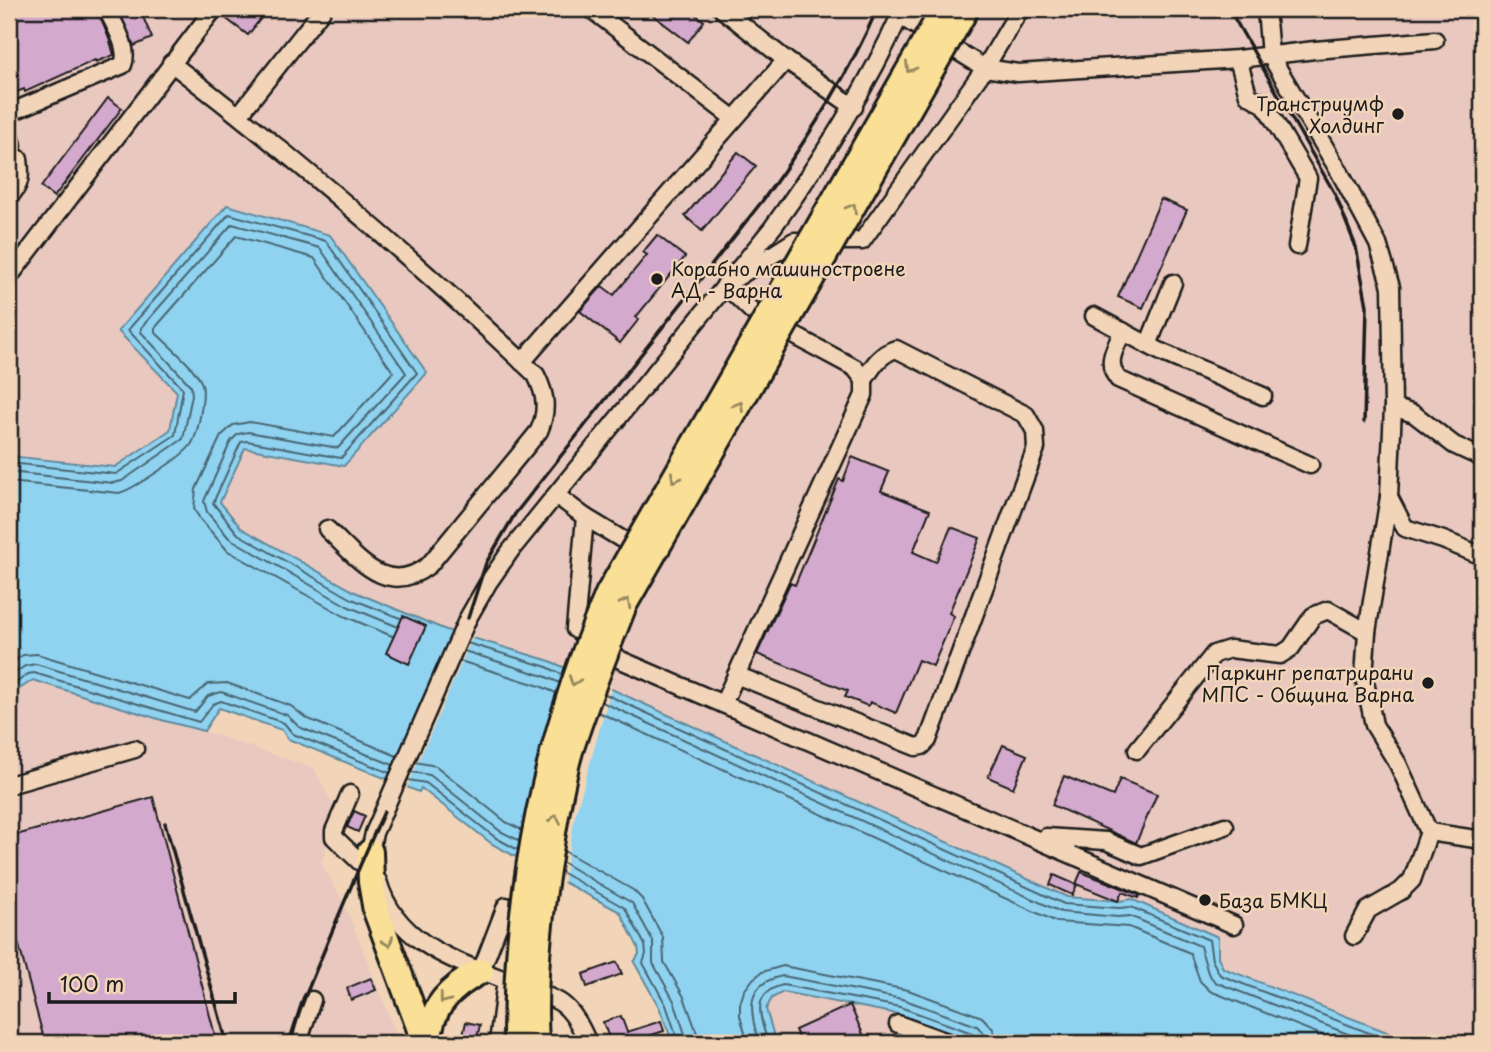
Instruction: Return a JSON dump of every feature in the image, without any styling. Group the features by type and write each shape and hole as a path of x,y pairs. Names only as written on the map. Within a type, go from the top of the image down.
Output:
{"highway":[{"path":"516,1043 519,950 540,802 565,706 584,650 608,594 944,9"},
{"path":"536,1043 536,959 557,809 569,754 593,680 624,605 966,9"},
{"path":"370,852 376,911 427,1043"},
{"path":"427,1043 430,1026 440,1002 454,987 481,971"}],"street":[{"path":"9,113 123,65 126,58 124,49 107,9"},
{"path":"9,277 214,9"},
{"path":"239,115 323,9"},
{"path":"591,9 733,118"},
{"path":"722,9 786,60 854,107"},
{"path":"725,285 794,241 862,241 985,68 1020,9"},
{"path":"1266,9 1270,55 1339,171 1378,244 1391,287 1393,407 1389,497 1367,632 1364,677 1374,725 1398,764 1429,832 1412,880 1401,891 1368,910 1354,936"},
{"path":"588,1043 574,1017 559,1002 437,953 401,922 380,889 370,852 374,833 468,618 498,568 797,194 854,107 901,12 985,68 1018,73 1238,59 1435,40"},
{"path":"1238,59 1248,95 1265,105 1308,178 1297,246"},
{"path":"522,362 786,60"},
{"path":"171,63 239,115 409,258 536,375 543,389 546,405 539,431 429,565 419,573 408,577 386,577 368,567 327,529"},
{"path":"9,197 18,188 21,176 13,146"},
{"path":"1148,345 1173,283"},
{"path":"725,285 756,315 855,368 864,380"},
{"path":"1094,316 1148,345 1263,396"},
{"path":"1123,331 1110,361 1112,371 1118,379 1310,465"},
{"path":"723,704 736,675 864,395 864,380 878,359 886,352 897,349 1026,415 1035,431 1036,448 928,740 922,746 916,747 736,675"},
{"path":"1393,407 1414,414 1454,445 1482,458"},
{"path":"556,495 585,517 660,562"},
{"path":"1389,497 1405,528 1482,556"},
{"path":"585,517 575,629 621,660 1234,925"},
{"path":"1138,750 1214,654 1230,649 1280,655 1291,648 1313,616 1328,610 1367,632"},
{"path":"9,785 135,749"},
{"path":"351,794 334,831 334,837 360,863 370,852"},
{"path":"1033,837 1106,841 1142,856 1225,826"},
{"path":"1429,832 1482,840"},
{"path":"481,971 506,906"},
{"path":"498,1043 506,980"},
{"path":"298,1043 312,1000"},
{"path":"898,1024 950,1043"}],"shaded area":[{"path":"9,9 1482,9 1482,1007 1468,1043 1415,1043 1223,968 1218,957 1218,936 1131,899 1120,901 1067,898 550,661 446,630 355,592 241,528 219,502 245,448 344,466 177,392 170,430 115,468 9,456"},
{"path":"33,680 204,731 314,768 338,815 321,863 344,903 400,1043 9,1043 9,696"},
{"path":"783,992 898,1014 967,1043 777,1043 766,1009 772,998"}],"water":[{"path":"227,205 330,235 427,373 344,466 245,448 220,502 241,528 355,592 446,630 550,661 1067,897 1120,901 1131,899 1218,937 1218,957 1223,968 1415,1043 978,1043 898,1014 783,992 772,998 766,1009 776,1043 673,1043 659,1007 634,962 639,954 638,947 620,912 492,844 421,788 419,792 288,739 282,730 219,708 204,731 33,680 9,696 9,456 115,467 170,430 177,392 118,331"}],"pier":[{"path":"454,628 474,634 406,790 386,783"},
{"path":"567,665 612,686 575,816 563,885 521,863 529,801"}],"building":[{"path":"9,9 97,9 114,55 96,62 95,60 25,92 24,89 9,95"},
{"path":"118,9 162,9 143,17 152,38 134,46"},
{"path":"230,9 268,9 248,35 224,17"},
{"path":"645,9 688,9 704,21 688,42"},
{"path":"108,98 122,108 54,197 41,187"},
{"path":"738,152 756,166 702,231 685,216"},
{"path":"1161,199 1187,210 1143,308 1118,297"},
{"path":"657,235 685,257 636,317 639,319 620,343 580,311 602,286 614,295 647,255 643,252"},
{"path":"852,457 889,472 881,491 930,510 913,552 936,562 951,527 980,538 949,613 954,616 933,666 918,660 896,713 870,702 868,706 845,697 848,691 757,654 790,583 795,585 839,479 843,481"},
{"path":"403,616 426,626 409,664 386,653"},
{"path":"1003,745 1027,755 1013,788 988,777"},
{"path":"1064,776 1113,796 1120,779 1157,794 1136,843 1052,805"},
{"path":"153,797 217,1043 45,1043 9,908 9,837"},
{"path":"354,811 365,816 358,832 347,827"},
{"path":"1081,872 1139,895 1138,898 1122,892 1118,901 1076,884"},
{"path":"1054,875 1077,885 1072,895 1050,885"},
{"path":"617,962 622,974 587,987 583,974"},
{"path":"371,978 376,990 351,1000 347,988"},
{"path":"850,1005 867,1043 801,1043 795,1030"},
{"path":"621,1016 627,1032 661,1021 664,1031 626,1043 611,1043 603,1022"},
{"path":"466,1022 480,1025 476,1043 461,1043"}],"railway":[{"path":"468,618 486,563 515,514 763,200 811,131 840,83 877,9"},
{"path":"1229,9 1335,194 1356,247 1367,306 1364,422"},
{"path":"291,1043 307,991 384,812"},
{"path":"165,823 227,1043"}],"place":[{"name":"Транстриумф Холдинг","path":"1398,114"},
{"name":"Корабно машиностроене АД - Варна","path":"657,279"},
{"name":"Паркинг репатрирани МПС - Община Варна","path":"1428,683"},
{"name":"База БМКЦ","path":"1205,900"}]}
